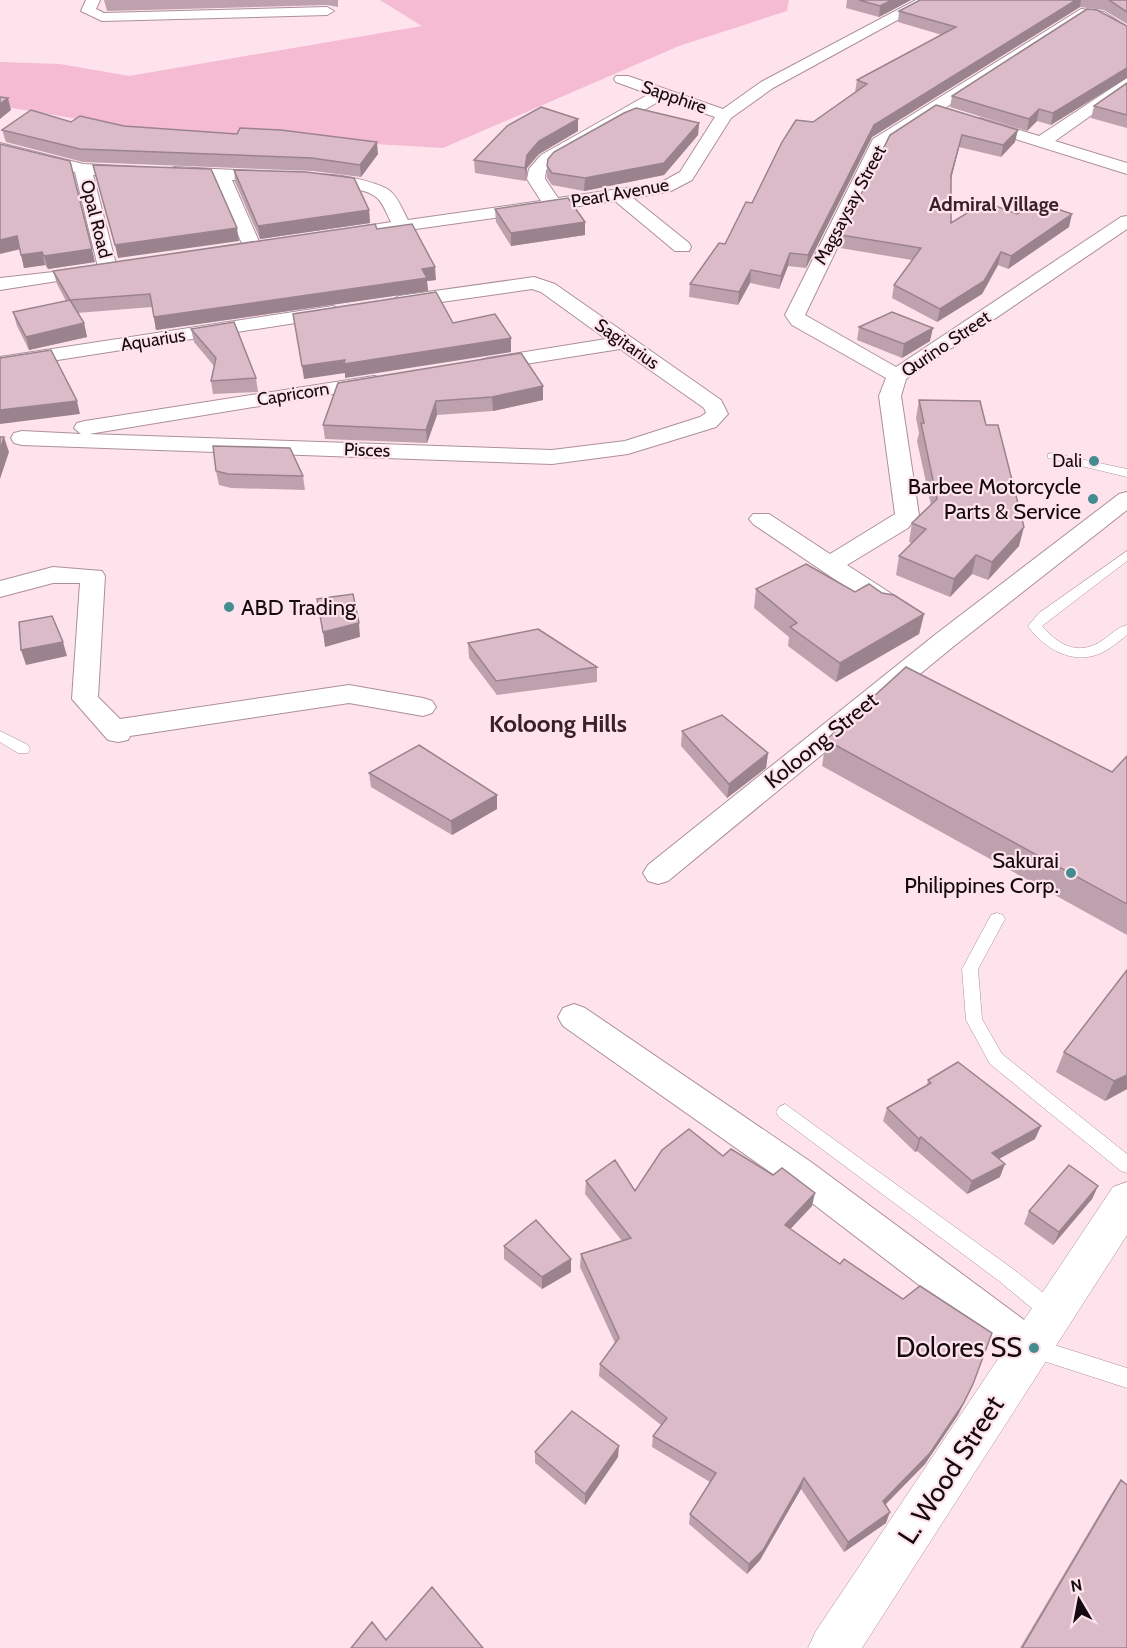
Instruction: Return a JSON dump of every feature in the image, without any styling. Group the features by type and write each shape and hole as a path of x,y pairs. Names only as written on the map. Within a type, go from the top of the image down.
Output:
{"main road":[{"name":"L. Wood Street","path":"833,1648 1127,1200"}],"street":[{"path":"93,0 88,11 102,17 327,11"},
{"name":"Pearl Avenue","path":"356,233 619,195 677,183 686,176 725,115 767,85 927,0"},
{"name":"Magsaysay Street","path":"897,376 799,321 795,315 879,143 1077,15 1088,12 1099,15 1127,34"},
{"name":"Sapphire","path":"622,79 725,115"},
{"path":"1042,141 1127,83"},
{"path":"554,205 536,179 538,169 547,159 660,94"},
{"path":"932,109 1042,141 1127,170"},
{"path":"0,148 83,169 296,177 365,185 384,194 403,226"},
{"name":"Opal Road","path":"83,169 108,268"},
{"path":"221,174 258,245 230,250"},
{"path":"619,195 682,248"},
{"name":"Qurino Street","path":"831,564 900,524 907,515 890,396 897,376 1127,222"},
{"path":"0,284 130,265"},
{"name":"Sagitarius","path":"377,306 534,283 548,288 713,405 717,414 708,422"},
{"name":"Aquarius","path":"0,363 354,309"},
{"path":"470,366 623,342"},
{"name":"Capricorn","path":"0,443 399,378"},
{"name":"Pisces","path":"22,438 552,457 628,447 708,422"},
{"name":"Koloong Street","path":"658,873 945,640 1127,499"},
{"path":"761,519 889,604"},
{"path":"0,589 53,574 93,576 85,699 116,730 349,694 423,707"},
{"path":"574,1017 799,1173 1041,1330"}],"lane":[{"path":"1052,456 1127,473"},
{"path":"1127,555 1044,616 1035,626 1042,636 1081,656 1092,653 1127,629"},
{"path":"0,736 23,749"},
{"path":"997,919 970,969 974,1020 996,1059 1127,1166"},
{"path":"785,1112 996,1268 1041,1330 1127,1378"}],"shaded area":[{"path":"380,0 789,0 787,11 679,46 443,148 149,131 0,106 0,62 60,64 129,76 422,26"}],"building":[{"path":"859,0 892,0 880,6"},
{"path":"920,0 1076,0 874,125 808,255 790,253 781,276 751,270 739,292 690,284 719,243 725,244 746,202 752,203 782,142 796,120 813,122 867,84 857,80 956,27 899,11"},
{"path":"1109,0 1127,0 1127,12"},
{"path":"1087,9 1097,10 1127,26 1127,68 1053,113 1039,109 1029,119 952,96"},
{"path":"1127,83 1127,115 1094,106"},
{"path":"0,97 8,98 0,104"},
{"path":"936,105 1018,130 1003,145 962,135 951,175 951,223 985,202 1017,214 1037,202 1072,214 1011,256 1001,252 984,281 940,309 894,285 921,248 841,235 890,135"},
{"path":"541,107 578,119 539,141 527,155 525,168 474,160 507,126"},
{"path":"636,108 699,123 664,163 585,178 552,173 547,166 548,159 554,152"},
{"path":"31,110 71,122 80,116 124,126 237,134 240,128 281,130 377,142 360,165 312,158 80,149 2,130"},
{"path":"0,144 70,161 92,249 44,256 42,252 21,255 17,236 0,240"},
{"path":"93,165 211,169 237,228 115,245"},
{"path":"234,170 306,172 354,178 369,210 258,226"},
{"path":"568,198 585,222 511,233 495,209"},
{"path":"375,224 377,229 412,224 435,267 422,269 427,278 154,317 150,294 70,300 53,271"},
{"path":"436,292 453,323 495,314 511,338 344,364 345,360 302,366 293,314"},
{"path":"70,300 84,323 26,337 13,312"},
{"path":"892,312 933,328 904,344 859,327"},
{"path":"234,322 256,378 211,381 216,358 191,329"},
{"path":"51,350 77,401 0,410 0,358"},
{"path":"521,353 543,386 492,397 436,401 426,430 323,425 338,383"},
{"path":"919,400 980,401 986,425 998,425 1024,527 992,562 976,555 954,579 899,556 926,529 912,523 937,499 921,423 924,423"},
{"path":"0,437 4,437 0,450"},
{"path":"213,446 290,448 303,476 228,474 216,471"},
{"path":"806,564 855,592 869,584 882,593 894,595 924,614 840,663 790,627 797,623 756,589"},
{"path":"353,594 359,623 323,632 317,599"},
{"path":"52,616 63,642 21,650 19,622"},
{"path":"538,629 597,667 496,681 468,643"},
{"name":"Sakurai Philippines Corp.","path":"906,667 1112,772 1127,756 1127,904 826,740"},
{"path":"722,715 768,753 729,784 682,731"},
{"path":"419,745 497,795 451,821 369,773"},
{"path":"1127,970 1127,1075 1114,1081 1064,1052"},
{"path":"958,1062 1041,1126 992,1153 1005,1164 972,1181 921,1137 919,1139 887,1108 931,1083 928,1080"},
{"path":"689,1129 723,1156 731,1149 773,1175 782,1168 815,1193 785,1225 840,1264 844,1259 903,1299 920,1286 992,1333 963,1404 930,1453 883,1501 890,1512 848,1542 804,1478 763,1550 749,1564 690,1514 716,1473 653,1436 667,1418 600,1364 619,1338 581,1254 631,1238 586,1181 615,1160 635,1191 662,1150"},
{"path":"1069,1165 1098,1186 1059,1232 1029,1211"},
{"path":"536,1220 571,1259 542,1277 504,1246"},
{"path":"572,1411 619,1446 585,1494 535,1452"},
{"path":"1121,1480 1127,1485 1127,1648 1022,1648"},
{"path":"432,1587 483,1648 351,1648 372,1622 386,1640"}],"place":[{"name":"Dali","path":"1094,461"},
{"name":"Barbee Motorcycle Parts & Service","path":"1093,499"},
{"name":"ABD Trading","path":"229,607"},
{"name":"Sakurai Philippines Corp.","path":"1071,873"},
{"name":"Dolores SS","path":"1034,1348"}],"district":[{"name":"Admiral Village","path":"994,204"},
{"name":"Koloong Hills","path":"558,724"}]}
